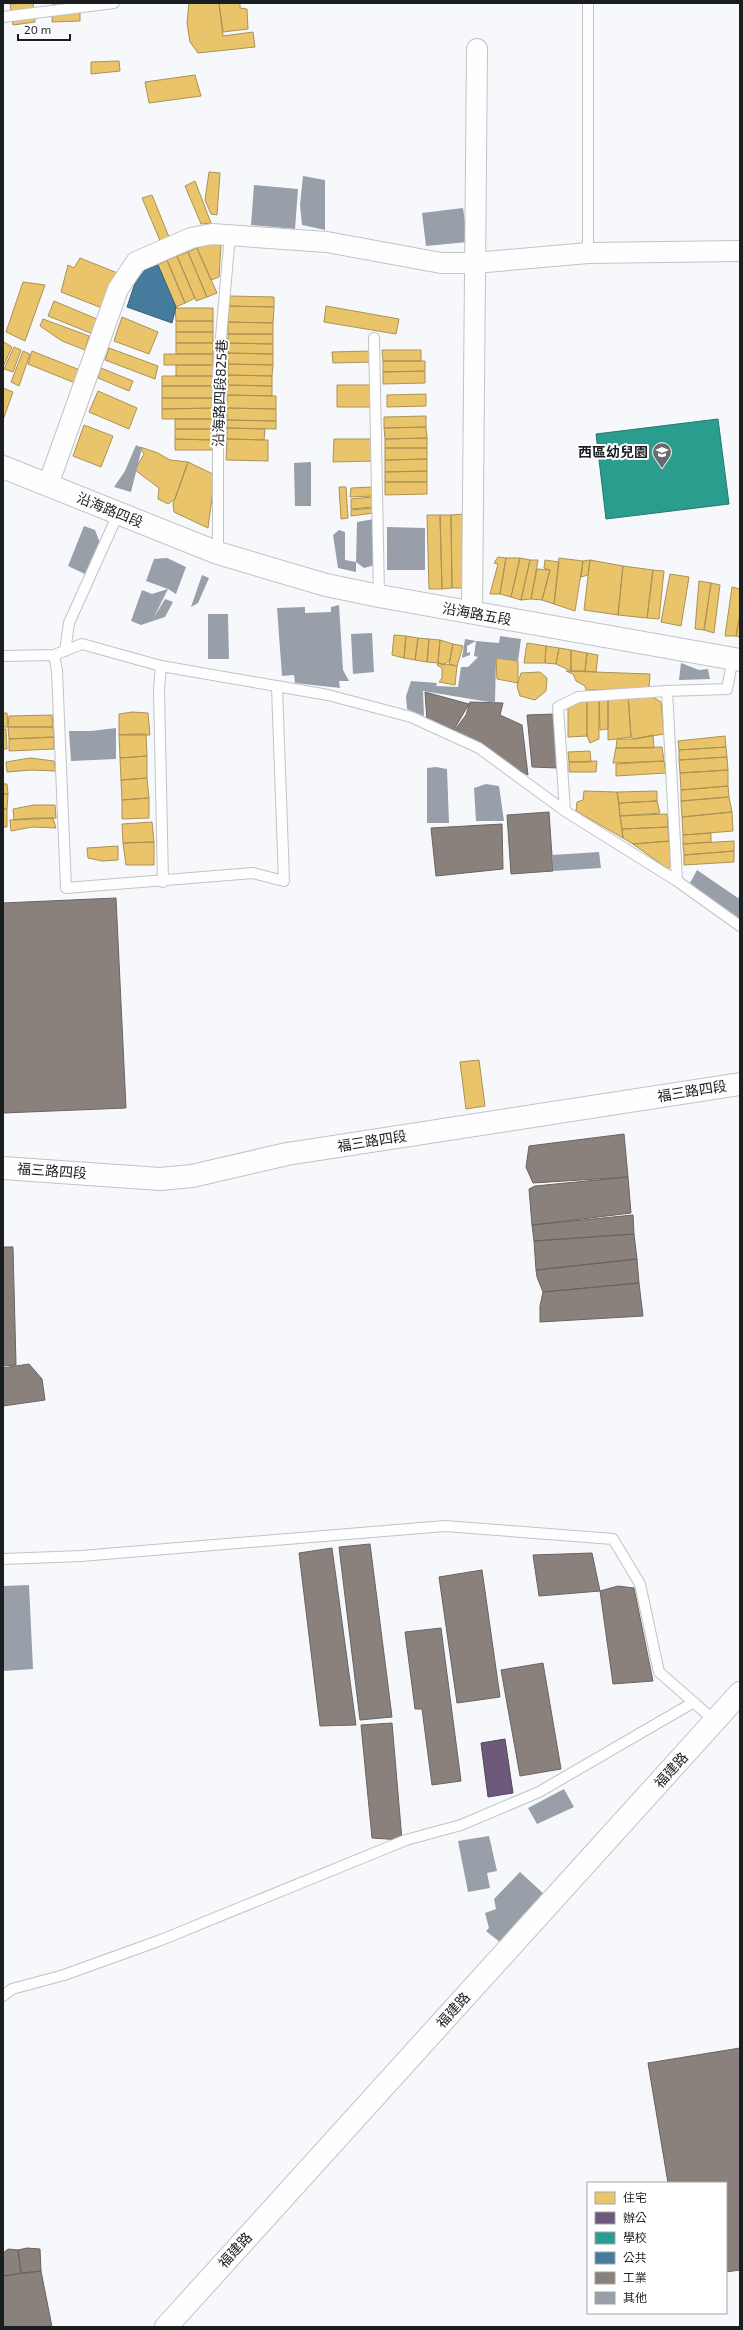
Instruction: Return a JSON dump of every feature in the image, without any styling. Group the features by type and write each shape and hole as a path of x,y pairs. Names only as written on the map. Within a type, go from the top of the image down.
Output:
{"street":[{"path":"472,613 477,49"},
{"path":"48,485 118,289 136,262 191,238 212,234 230,234 328,242 441,263 475,263 588,253 740,252"},
{"name":"沿海路四段","path":"3,467 218,553"},
{"name":"沿海路五段","path":"218,553 326,585 379,596 736,659"},
{"name":"福三路四段","path":"3,1168 160,1179 192,1176 294,1153 740,1084"},
{"name":"福建路","path":"166,2327 740,1693"}],"lane":[{"path":"3,17 114,3"},
{"path":"588,3 588,253"},
{"name":"沿海路四段825巷","path":"218,553 218,372 230,234"},
{"path":"374,338 379,596"},
{"path":"65,651 69,623 118,514"},
{"path":"3,656 54,655 82,644 161,666 328,695 411,718 479,748 565,811 677,881 740,926"},
{"path":"54,655 57,671 66,888 163,882 253,873 284,881 276,687"},
{"path":"565,811 558,708 578,697 667,691 727,689 736,659"},
{"path":"161,666 159,690 163,882"},
{"path":"667,691 677,881"},
{"path":"3,1558 81,1556 446,1526 613,1539 640,1584 659,1672 715,1721"},
{"path":"3,1996 12,1990 64,1974 161,1940 406,1840 461,1825 532,1795 694,1702"}],"building: 住宅":[{"path":"33,3 35,22 13,25 10,4"},
{"path":"53,3 80,3 80,21 52,22"},
{"path":"189,3 219,3 223,36 253,32 255,47 198,53 190,42 187,23"},
{"path":"219,3 240,3 240,8 247,9 248,29 223,32"},
{"path":"119,61 120,71 91,74 91,62"},
{"path":"195,75 201,96 149,103 145,82"},
{"path":"209,172 220,173 217,215 211,214 205,200"},
{"path":"195,181 211,223 201,224 185,186"},
{"path":"152,195 169,237 161,243 142,198"},
{"path":"205,244 221,245 219,277 211,280 197,248"},
{"path":"197,248 217,293 207,297 188,252"},
{"path":"188,252 207,297 196,301 177,256"},
{"path":"177,256 195,298 185,303 167,260"},
{"path":"80,258 120,274 102,308 61,292 68,265 74,268"},
{"path":"167,260 185,303 176,307 158,265"},
{"path":"23,282 45,285 25,341 6,332"},
{"path":"229,296 274,297 274,307 229,306"},
{"path":"54,301 97,319 93,334 48,316"},
{"path":"229,306 274,307 273,323 228,322"},
{"path":"326,306 399,319 396,334 324,322"},
{"path":"175,308 213,308 213,321 176,321"},
{"path":"122,317 158,332 149,354 114,341"},
{"path":"43,319 89,336 85,350 62,341 40,326"},
{"path":"176,321 213,321 213,332 176,332"},
{"path":"228,322 273,323 273,334 228,334"},
{"path":"176,332 213,332 213,343 176,343"},
{"path":"228,334 273,334 273,344 228,343"},
{"path":"4,342 12,347 3,367 3,345"},
{"path":"176,343 213,343 213,354 176,354"},
{"path":"228,343 273,344 273,354 228,353"},
{"path":"14,347 21,350 13,372 4,369"},
{"path":"109,348 158,366 155,379 105,360"},
{"path":"382,350 421,350 421,361 383,361"},
{"path":"23,351 30,354 19,386 11,382"},
{"path":"32,351 80,370 75,383 28,364"},
{"path":"371,351 371,362 333,363 332,352"},
{"path":"228,353 273,354 273,365 228,364"},
{"path":"164,354 213,354 213,365 164,365"},
{"path":"383,361 425,361 425,371 383,372"},
{"path":"228,364 273,365 272,376 228,375"},
{"path":"176,365 213,365 213,376 176,376"},
{"path":"101,368 133,381 129,391 98,378"},
{"path":"425,371 425,383 383,384 383,372"},
{"path":"228,375 272,376 272,386 228,385"},
{"path":"162,376 213,376 213,386 162,386"},
{"path":"228,385 272,386 272,396 227,395"},
{"path":"337,385 373,385 373,407 337,407"},
{"path":"162,386 213,386 213,398 162,398"},
{"path":"3,388 13,392 3,420"},
{"path":"98,391 137,408 129,429 89,412"},
{"path":"426,394 426,406 387,407 387,395"},
{"path":"227,395 276,396 276,409 227,408"},
{"path":"162,398 213,398 213,408 162,409"},
{"path":"213,408 213,419 162,419 162,409"},
{"path":"227,408 276,409 276,421 227,420"},
{"path":"426,416 426,427 384,428 384,417"},
{"path":"175,419 213,419 213,429 175,429"},
{"path":"227,420 276,421 276,429 227,428"},
{"path":"84,425 113,436 101,467 73,456"},
{"path":"426,427 427,438 385,439 384,428"},
{"path":"227,428 265,429 264,440 227,439"},
{"path":"175,429 213,429 213,440 175,439"},
{"path":"427,438 427,448 385,448 385,439"},
{"path":"175,439 213,440 213,450 175,450"},
{"path":"227,439 268,440 268,461 226,460"},
{"path":"334,439 373,439 374,461 333,462"},
{"path":"140,447 158,453 170,460 188,462 175,499 168,504 158,499 159,488 135,470 144,454"},
{"path":"385,448 427,448 427,459 385,460"},
{"path":"427,459 427,471 385,472 385,460"},
{"path":"188,462 215,475 208,528 174,512 173,504"},
{"path":"427,471 427,482 385,482 385,472"},
{"path":"385,482 427,482 427,494 385,495"},
{"path":"339,487 346,487 348,518 341,519"},
{"path":"373,487 373,496 350,497 351,488"},
{"path":"373,497 373,507 351,509 351,499"},
{"path":"373,508 373,513 351,516 351,510"},
{"path":"464,514 465,588 452,588 451,515"},
{"path":"427,515 440,515 442,589 429,589"},
{"path":"440,515 451,515 452,588 442,589"},
{"path":"498,557 506,558 500,594 490,594 498,564 494,563"},
{"path":"506,558 520,558 511,597 500,594"},
{"path":"520,558 530,560 521,600 511,597"},
{"path":"559,558 583,561 575,611 554,604"},
{"path":"530,560 538,560 531,599 521,600"},
{"path":"545,560 559,562 554,604 542,600 550,570 544,568"},
{"path":"590,560 623,566 618,615 584,610"},
{"path":"590,560 588,575 581,577 583,561"},
{"path":"623,566 653,570 647,618 618,615"},
{"path":"537,569 550,570 542,600 531,599"},
{"path":"653,570 664,571 659,619 647,618"},
{"path":"670,574 689,577 681,626 661,622"},
{"path":"699,581 711,583 704,630 695,629"},
{"path":"711,583 720,585 714,633 704,630"},
{"path":"732,587 740,589 740,614 736,636 725,636"},
{"path":"740,614 740,637 736,636"},
{"path":"394,635 406,636 404,658 392,655"},
{"path":"406,636 418,638 415,660 404,658"},
{"path":"418,638 429,639 427,662 415,660"},
{"path":"429,639 440,640 438,663 427,662"},
{"path":"440,640 453,644 450,660 444,665 438,663"},
{"path":"527,643 546,646 545,663 524,663"},
{"path":"453,644 463,646 457,666 449,664"},
{"path":"546,646 559,648 556,664 545,663"},
{"path":"559,648 571,650 571,671 556,664"},
{"path":"571,650 587,653 585,671 571,671"},
{"path":"587,653 598,655 596,672 585,671"},
{"path":"496,658 518,661 518,683 497,679"},
{"path":"438,663 457,666 455,685 439,682 442,678 442,668 437,665"},
{"path":"566,671 650,674 649,689 586,690 585,686 576,681 573,674"},
{"path":"540,672 547,678 546,691 535,700 520,696 517,686 521,673"},
{"path":"628,695 631,737 608,740 608,696"},
{"path":"628,695 650,695 661,702 664,734 634,739 631,737"},
{"path":"587,696 599,697 599,739 590,743 587,736"},
{"path":"587,696 587,736 568,737 568,708 574,697"},
{"path":"608,696 608,729 600,730 599,697"},
{"path":"132,712 148,713 150,735 119,735 119,714"},
{"path":"3,713 7,713 8,727 3,727"},
{"path":"52,715 53,727 8,727 9,716"},
{"path":"8,727 53,727 54,737 9,739"},
{"path":"3,729 6,729 7,749 3,749"},
{"path":"146,734 147,756 120,758 119,735"},
{"path":"653,735 654,748 616,748 617,739 634,739"},
{"path":"725,736 726,747 679,750 678,741"},
{"path":"54,737 54,749 9,751 9,739"},
{"path":"662,747 664,761 613,763 616,748"},
{"path":"726,747 727,757 679,760 679,750"},
{"path":"590,751 591,762 569,762 568,752"},
{"path":"147,756 147,778 121,780 120,758"},
{"path":"727,757 728,770 680,773 679,760"},
{"path":"30,758 54,761 56,771 32,770 7,772 6,762"},
{"path":"597,761 596,772 569,772 569,762"},
{"path":"664,761 666,773 616,776 616,764"},
{"path":"728,770 728,786 681,790 680,773"},
{"path":"147,778 149,798 122,800 121,780"},
{"path":"3,784 7,784 8,794 3,794"},
{"path":"728,786 729,797 681,801 681,790"},
{"path":"584,791 617,792 623,838 576,811 577,802 583,800"},
{"path":"657,791 657,801 619,803 617,792"},
{"path":"3,794 8,794 7,809 3,809"},
{"path":"729,797 732,812 682,817 681,801"},
{"path":"149,798 149,818 122,819 122,800"},
{"path":"657,801 660,813 620,816 619,803"},
{"path":"34,805 55,805 56,818 14,820 13,809"},
{"path":"3,809 7,809 7,827 3,827"},
{"path":"732,812 733,831 683,835 682,817"},
{"path":"667,814 668,827 622,829 620,816"},
{"path":"53,818 56,828 32,827 11,831 10,820"},
{"path":"152,822 154,842 123,843 122,824"},
{"path":"668,827 669,841 633,844 623,838 622,829"},
{"path":"711,833 711,842 683,844 683,835"},
{"path":"669,841 672,864 668,869 633,844"},
{"path":"734,841 734,851 684,855 683,844"},
{"path":"154,842 154,865 126,865 123,843"},
{"path":"118,846 118,860 102,861 88,858 87,848"},
{"path":"734,851 734,862 684,865 684,855"},
{"path":"479,1060 485,1106 466,1109 460,1062"}],"building: 辦公":[{"path":"505,1739 513,1793 488,1797 481,1743"}],"building: 學校":[{"name":"西區幼兒園","path":"718,419 729,504 606,519 596,434"}],"building: 公共":[{"path":"158,265 176,307 172,323 127,307 135,283 145,270"}],"building: 工業":[{"path":"425,692 469,704 452,733 427,721"},
{"path":"470,702 503,703 500,715 522,725 528,775 452,734 466,715"},
{"path":"554,714 558,768 532,767 527,715"},
{"path":"549,812 553,871 511,874 507,815"},
{"path":"502,824 503,869 436,876 431,828"},
{"path":"116,898 126,1108 3,1113 3,903"},
{"path":"624,1134 628,1177 533,1183 526,1167 529,1146"},
{"path":"628,1177 631,1213 532,1225 529,1189 535,1186"},
{"path":"633,1215 634,1234 534,1241 532,1225"},
{"path":"634,1234 637,1259 536,1270 534,1241"},
{"path":"3,1247 13,1247 16,1365 3,1366"},
{"path":"637,1259 639,1283 543,1292 537,1277 536,1270"},
{"path":"639,1283 643,1316 540,1322 540,1306 543,1292"},
{"path":"29,1364 42,1379 45,1400 3,1406 3,1368"},
{"path":"370,1544 392,1717 360,1720 339,1547"},
{"path":"332,1548 356,1725 320,1726 299,1553"},
{"path":"592,1553 600,1591 539,1596 533,1555"},
{"path":"482,1570 500,1697 457,1703 439,1577"},
{"path":"618,1586 634,1588 653,1681 613,1684 600,1591"},
{"path":"441,1628 461,1781 432,1785 422,1709 415,1709 405,1632"},
{"path":"543,1663 561,1769 520,1776 501,1670"},
{"path":"392,1723 402,1840 372,1838 361,1725"},
{"path":"740,2048 740,2270 727,2272 727,2182 668,2182 648,2063"},
{"path":"27,2248 40,2249 41,2271 21,2273 18,2250"},
{"path":"8,2249 18,2250 21,2273 3,2276 3,2253"},
{"path":"41,2271 52,2327 3,2327 3,2276"}],"building: 其他":[{"path":"303,176 325,180 325,230 302,225 300,205"},
{"path":"254,185 298,189 295,229 251,225"},
{"path":"463,208 468,242 426,246 422,213"},
{"path":"136,445 142,448 131,492 114,487 125,471"},
{"path":"311,462 311,506 295,506 294,463"},
{"path":"374,519 375,565 364,568 356,562 357,522"},
{"path":"84,526 95,530 100,543 87,575 68,566"},
{"path":"387,527 425,528 425,570 387,570"},
{"path":"339,530 345,532 345,560 356,562 356,572 338,568 333,535"},
{"path":"167,558 186,567 176,594 168,589 146,581 154,559"},
{"path":"202,575 209,578 198,603 191,607"},
{"path":"168,589 153,619 165,599 173,602 165,617 141,625 131,621 142,590 152,594"},
{"path":"339,605 343,670 349,681 339,681 340,688 295,683 294,675 282,676 277,608 305,607 305,613 331,612 331,607"},
{"path":"208,614 228,614 229,659 208,659"},
{"path":"372,633 374,672 353,674 351,634"},
{"path":"500,636 521,639 518,661 496,658 495,703 423,691 424,716 407,709 406,696 411,681 437,683 436,686 458,687 461,667 468,667 478,657 474,656 476,641 499,643"},
{"path":"465,639 476,641 467,646 467,653 470,652 470,655 462,658"},
{"path":"681,663 699,670 708,669 710,679 679,680"},
{"path":"116,728 116,759 71,761 69,731 91,731"},
{"path":"436,767 447,769 449,823 427,823 427,768"},
{"path":"486,784 499,786 504,821 476,821 474,788"},
{"path":"599,852 601,868 553,871 552,855"},
{"path":"697,870 738,898 740,895 740,921 690,883"},
{"path":"29,1585 33,1669 3,1671 3,1586"},
{"path":"564,1789 574,1807 537,1824 528,1808"},
{"path":"489,1836 497,1871 487,1873 490,1888 468,1892 458,1841"},
{"path":"520,1872 545,1895 501,1943 486,1931 489,1928 485,1913 496,1909 494,1899"}],"place":[{"name":"西區幼兒園","path":"662,469"}]}
